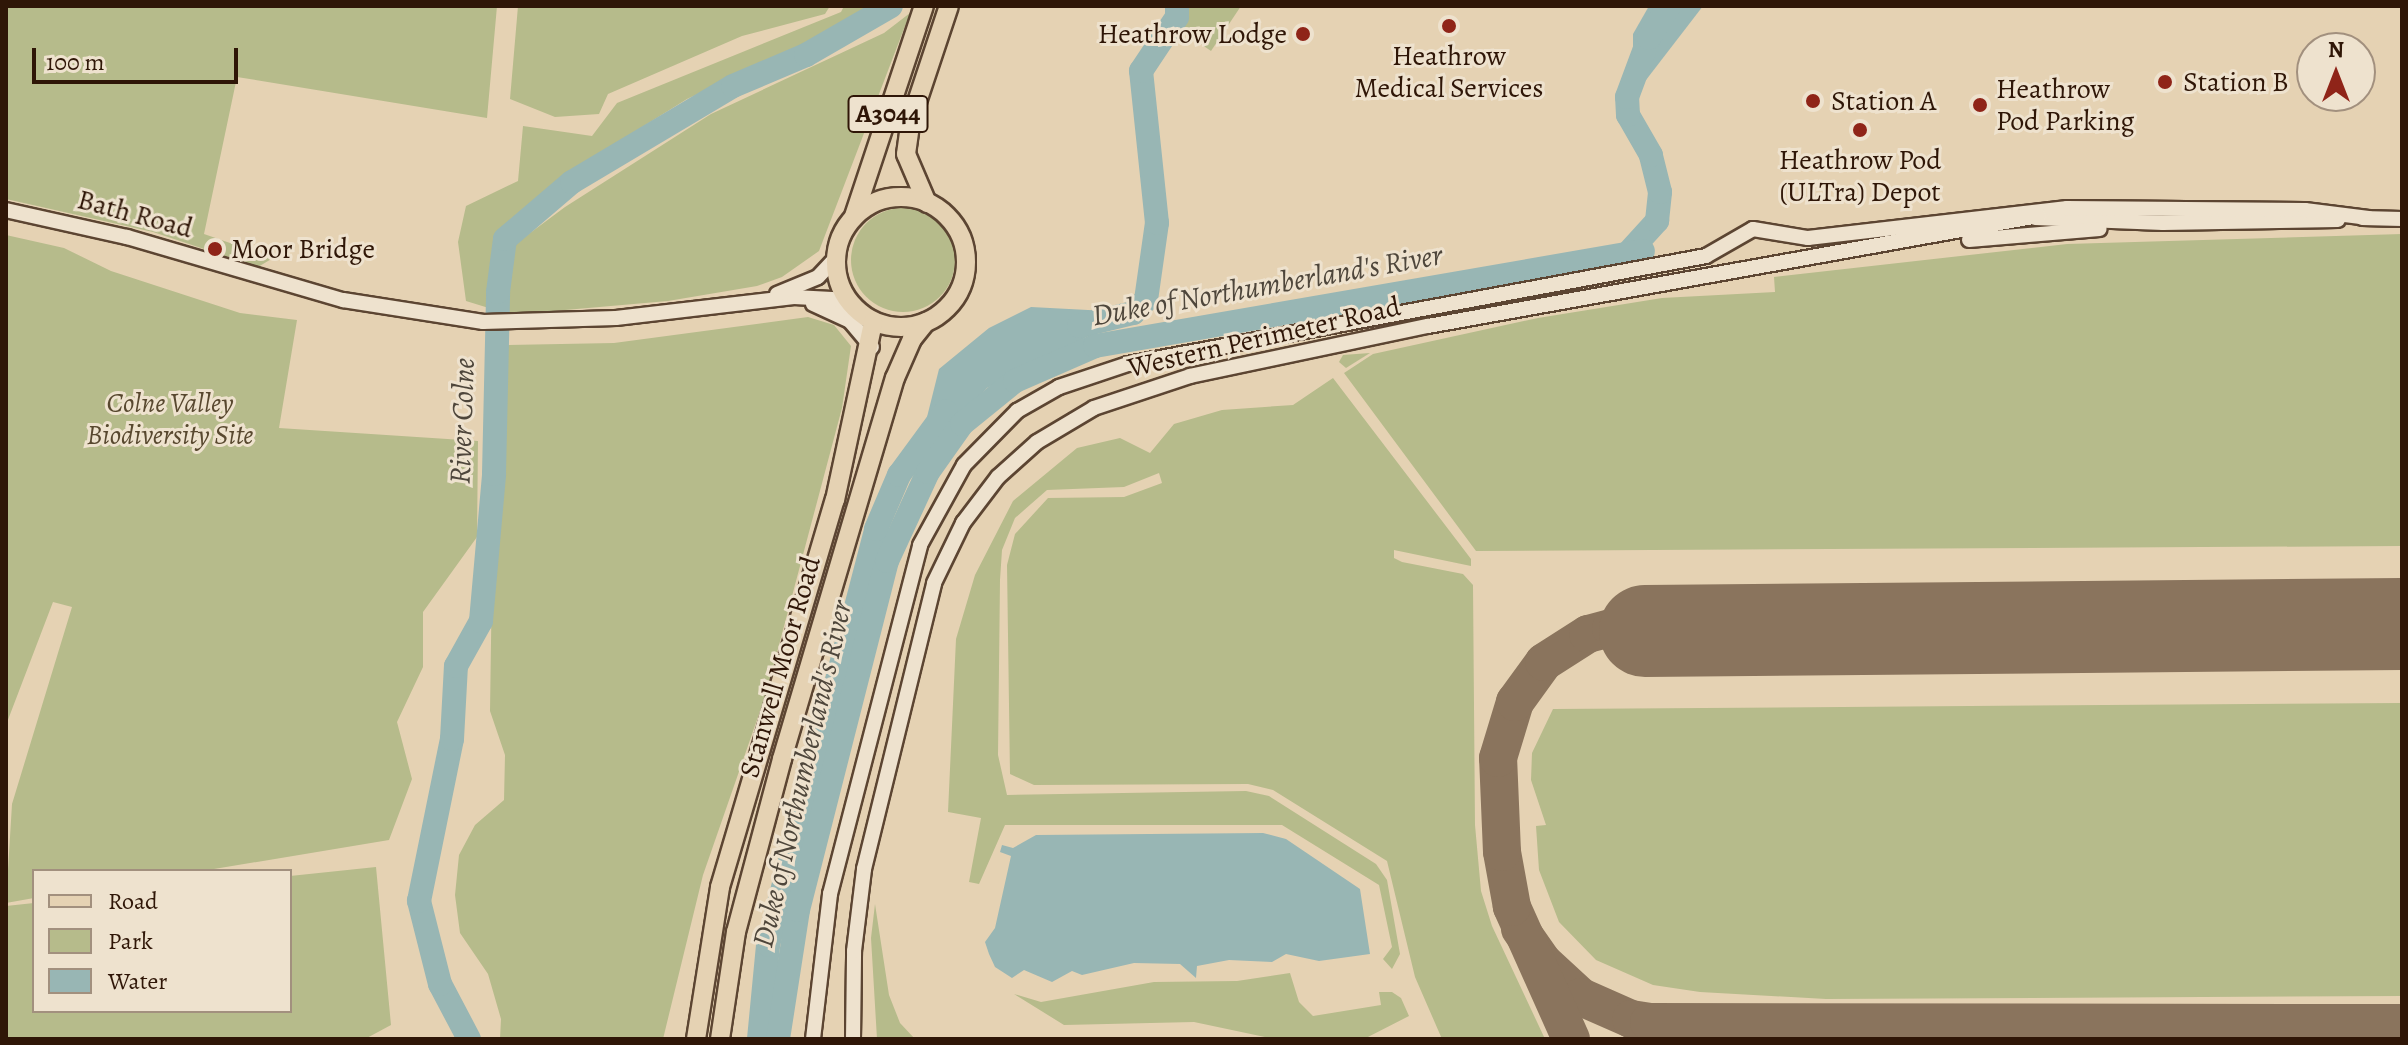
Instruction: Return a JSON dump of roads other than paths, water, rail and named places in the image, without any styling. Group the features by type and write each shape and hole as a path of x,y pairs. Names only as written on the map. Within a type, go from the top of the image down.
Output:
{"main road":[{"name":"A3044","path":"927,203 906,154 911,120 949,6"},
{"name":"A3044","path":"854,217 923,8"},
{"path":"882,198 927,203 957,226 966,263 955,298 926,322 897,328 873,322 853,308 842,291 835,259 838,242 854,217 882,198"},
{"name":"Stanwell Moor Road","path":"696,1039 720,887 835,500 872,347 873,322"},
{"name":"Stanwell Moor Road","path":"720,1039 739,918 782,759 895,378 912,339 926,322"}],"street":[{"name":"Western Perimeter Road","path":"853,1039 854,951 864,869 913,655 951,544 976,505 1020,455 1094,408 1190,376 1428,326 1909,242 2033,218 2067,208"},
{"name":"Western Perimeter Road","path":"813,1039 830,894 920,545 956,476 1017,411 1059,387 1128,364 1706,256 1753,229 1808,238 2067,208 2305,210 2368,218"},
{"name":"Bath Road","path":"6,210 127,237 343,300 483,322 616,318 765,299"},
{"name":"Western Perimeter Road","path":"2000,214 2163,223"},
{"name":"Western Perimeter Road","path":"1909,242 2163,223 2402,219"},
{"path":"765,299 818,277 835,259"},
{"path":"794,297 850,321 872,347"},
{"path":"765,299 832,299 853,308"}],"water":[{"path":"1649,6 1703,6 1646,80 1633,76 1633,34"},
{"path":"1031,307 1107,311 1110,325 987,388 935,441 923,433 939,369 989,328"},
{"path":"1263,833 1286,839 1360,889 1370,954 1319,961 1286,954 1272,962 1229,960 1197,966 1196,978 1180,964 1134,963 1082,975 1072,971 1052,982 1024,970 1012,978 995,967 985,942 995,928 1011,856 1000,852 1002,845 1013,848 1036,835"}],"waterway":[{"name":"River Colne","path":"469,1039 440,984 419,901 452,739 456,666 481,621 494,474 498,292 505,239 572,182 733,86 806,55 891,6"},
{"path":"1079,326 1133,313 1146,300 1157,223 1141,71 1177,17 1177,6"},
{"name":"Duke of Northumberland's River","path":"1627,254 1657,221 1660,192 1651,155 1628,115 1627,97 1649,38 1669,6"},
{"name":"Duke of Northumberland's River","path":"778,1039 798,910 887,561 928,472 962,424 1015,381 1095,346 1643,251"},
{"path":"759,1039 768,945 876,529 899,475 946,411"}],"place":[{"name":"Heathrow Medical Services","path":"1449,26"},
{"name":"Heathrow Lodge","path":"1303,34"},
{"name":"Station B","path":"2165,82"},
{"name":"Station A","path":"1813,101"},
{"name":"Heathrow Pod Parking","path":"1980,105"},
{"name":"Heathrow Pod (ULTra) Depot","path":"1860,130"},
{"name":"Moor Bridge","path":"215,249"}],"park label":[{"name":"Colne Valley Biodiversity Site","path":"170,419"}]}
